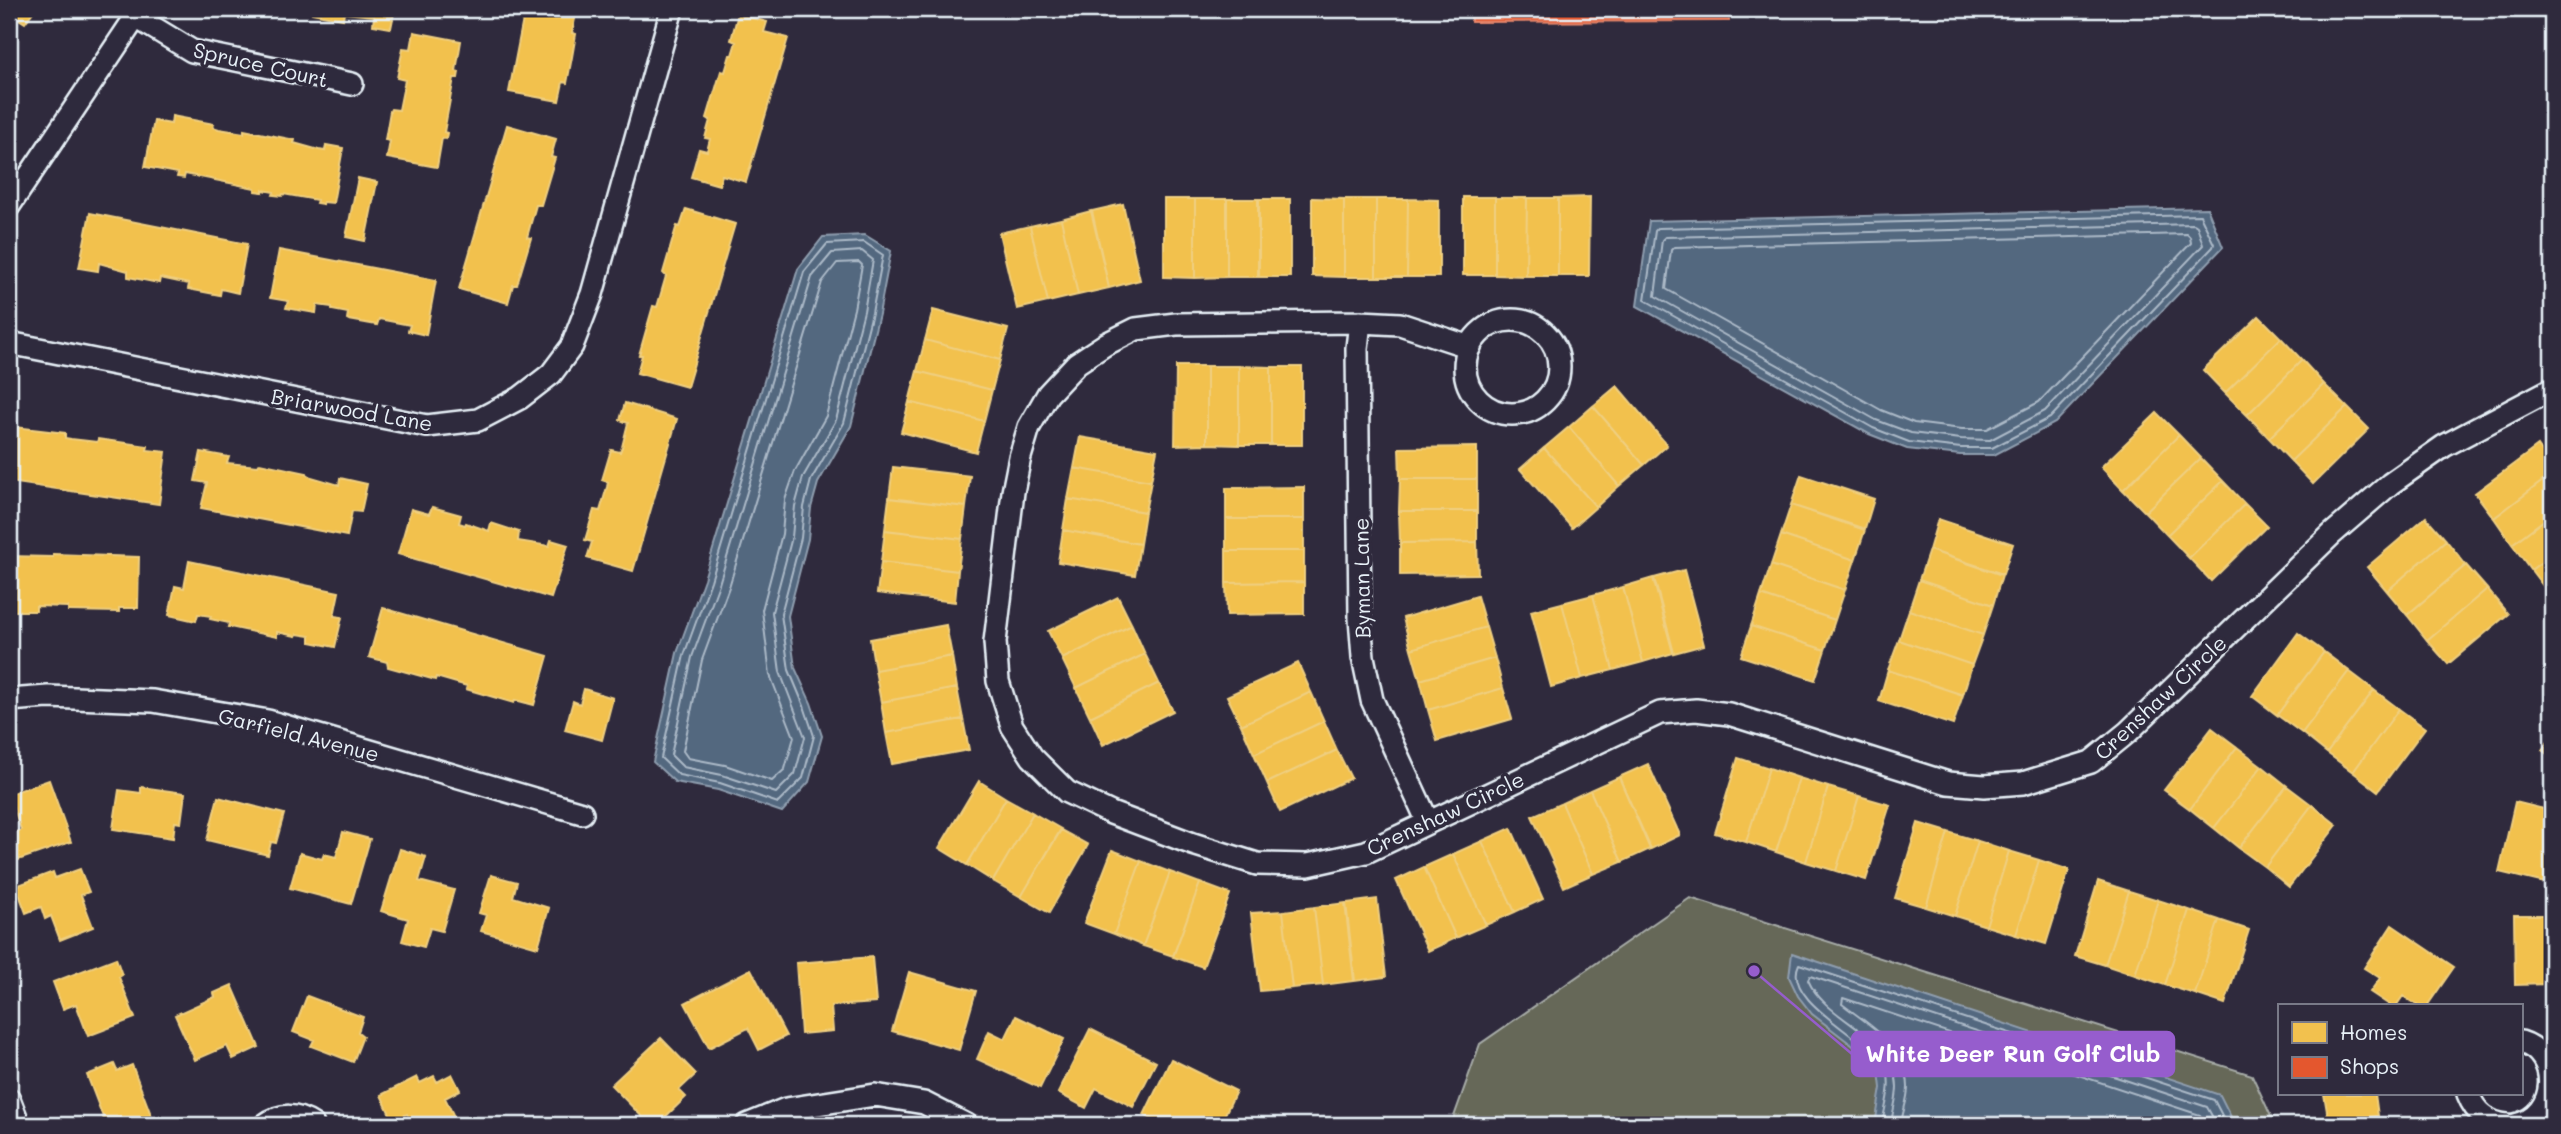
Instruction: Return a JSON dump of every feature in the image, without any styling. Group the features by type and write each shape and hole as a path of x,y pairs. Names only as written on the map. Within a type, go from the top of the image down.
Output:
{"street":[{"name":"Briarwood Lane","path":"9,344 427,426 478,420 520,398 541,382 551,374 572,346 592,294 672,9"},
{"name":"Spruce Court","path":"138,13 192,51 352,85"},
{"path":"9,206 138,13"},
{"path":"1517,319 1532,323 1545,332 1554,344 1559,359 1559,375 1554,390 1544,402 1531,411 1515,415 1499,413 1485,406 1474,395 1467,381 1465,365 1470,347 1487,326 1502,320 1517,319"},
{"name":"Byman Lane","path":"1360,322 1357,348 1360,618 1363,657 1372,700 1428,822"},
{"name":"Crenshaw Circle","path":"1470,347 1400,324 1176,324 1136,329 1106,344 1077,363 1048,394 1030,428 1020,457 1013,492 995,642 998,681 1012,726 1032,757 1067,792 1111,813 1224,855 1257,864 1308,865 1366,852 1660,713 1696,710 1729,714 1948,783 1983,786 2023,783 2091,762 2129,732 2332,534 2390,484 2444,446 2552,389"},
{"name":"Garfield Avenue","path":"9,700 48,697 153,701 268,721 582,813"},
{"path":"2515,1125 2533,1119 2547,1103 2552,1090 2551,1065 2539,1051 2522,1042"},
{"path":"747,1125 786,1109 875,1095 924,1103 967,1125"},
{"path":"2469,1096 2475,1108 2485,1118 2508,1125"},
{"path":"9,1099 19,1125"},
{"path":"265,1125 278,1117 290,1116 302,1118 313,1125"}],"green space":[{"path":"1690,898 2252,1075 2275,1125 1451,1125 1480,1044"}],"water":[{"path":"2207,208 2223,247 2055,423 1994,455 1960,455 1907,449 1869,434 1637,306 1649,221"},
{"path":"865,235 891,251 879,314 851,426 818,483 811,508 808,539 788,616 795,668 822,736 809,782 782,812 718,790 675,782 653,762 677,653 704,579 798,269 823,237"},
{"path":"1792,953 2220,1095 2235,1125 1875,1125 1881,1088 1879,1071 1861,1052 1812,1014 1798,996 1789,977"}],"building: Homes":[{"path":"9,9 35,9 25,23 9,13"},
{"path":"313,9 395,9 391,28 373,25 374,16 344,13 343,19 312,13"},
{"path":"525,9 577,9 572,33 576,34 567,83 563,82 559,101 509,92"},
{"path":"738,14 767,22 764,32 788,38 746,182 722,175 719,185 691,177 699,149 707,151 710,139 705,138 710,120 707,118 721,71 725,72 736,42 731,40"},
{"path":"414,32 461,41 456,71 459,72 458,78 454,78 444,132 447,133 446,139 442,138 437,167 387,158 390,141 385,140 390,111 399,110 405,80 397,78 403,48 411,49"},
{"path":"172,116 214,124 213,127 219,129 244,133 244,130 295,140 294,143 319,150 325,151 326,145 343,148 333,203 316,203 317,200 283,194 273,195 274,192 255,191 255,188 185,174 184,178 177,177 178,173 145,167 154,121 171,124"},
{"path":"507,125 556,139 551,157 555,158 541,205 536,205 527,237 531,238 517,285 513,285 508,303 459,289"},
{"path":"358,178 377,182 365,241 346,237"},
{"path":"1463,197 1495,197 1495,275 1463,275"},
{"path":"1495,197 1527,198 1526,276 1495,275"},
{"path":"1590,197 1589,276 1558,276 1558,198"},
{"path":"1312,198 1344,199 1344,277 1312,276"},
{"path":"1527,198 1558,198 1558,276 1526,276"},
{"path":"1164,199 1195,199 1195,278 1164,277"},
{"path":"1195,199 1227,199 1227,277 1195,278"},
{"path":"1227,199 1258,199 1258,277 1227,277"},
{"path":"1259,199 1290,199 1290,277 1259,277"},
{"path":"1344,199 1376,199 1376,277 1344,277"},
{"path":"1376,199 1408,199 1407,277 1376,277"},
{"path":"1408,199 1439,200 1439,277 1407,277"},
{"path":"1123,204 1140,280 1109,288 1092,211"},
{"path":"686,209 735,224 687,387 637,373 642,355 639,355 653,306 657,307 666,276 663,273 676,228 680,227"},
{"path":"1091,211 1109,288 1078,295 1061,219"},
{"path":"90,213 247,244 238,293 221,289 220,295 188,289 189,284 160,278 159,283 128,277 128,271 99,263 98,271 79,268"},
{"path":"1061,219 1078,295 1048,302 1030,226"},
{"path":"1030,226 1048,302 1017,309 999,233"},
{"path":"279,250 436,280 426,335 408,331 410,325 379,319 377,325 349,320 348,313 332,310 332,307 317,305 316,313 286,308 288,301 270,298"},
{"path":"933,310 1008,329 1000,360 925,340"},
{"path":"2259,316 2281,338 2225,393 2203,370"},
{"path":"2281,338 2302,360 2247,415 2225,393"},
{"path":"925,340 1000,360 992,390 917,371"},
{"path":"2302,360 2324,384 2269,438 2247,415"},
{"path":"1176,366 1207,366 1207,444 1175,445"},
{"path":"1207,366 1239,366 1239,445 1207,444"},
{"path":"1239,366 1271,367 1271,445 1239,445"},
{"path":"1271,367 1302,367 1302,445 1271,445"},
{"path":"917,371 992,390 984,421 909,402"},
{"path":"2324,384 2347,407 2291,461 2269,438"},
{"path":"1617,386 1667,445 1644,465 1593,406"},
{"path":"909,402 984,421 976,452 901,432"},
{"path":"625,403 677,419 633,571 587,558 592,542 585,540 594,510 600,511 607,487 608,482 602,480 611,450 620,452 622,447 628,423 620,420"},
{"path":"1593,406 1644,465 1619,486 1569,427"},
{"path":"2347,407 2369,429 2313,484 2291,461"},
{"path":"2157,413 2179,435 2123,490 2101,467"},
{"path":"15,427 65,433 65,438 71,439 97,442 98,439 148,446 147,450 166,452 159,504 9,482 9,430 14,431"},
{"path":"1569,427 1619,486 1596,507 1544,448"},
{"path":"2179,435 2201,458 2145,512 2123,490"},
{"path":"1080,437 1157,450 1151,481 1074,468"},
{"path":"2538,446 2552,466 2552,474 2494,518 2475,493"},
{"path":"1477,447 1477,479 1400,479 1399,448"},
{"path":"1544,448 1596,507 1572,528 1520,469"},
{"path":"201,452 229,457 227,463 258,466 260,463 307,473 308,476 339,485 340,478 367,484 361,512 352,511 347,536 201,508 207,483 195,481"},
{"path":"2201,458 2223,481 2167,535 2145,512"},
{"path":"893,467 970,476 966,507 889,498"},
{"path":"1074,468 1151,481 1145,512 1068,499"},
{"path":"2552,474 2552,514 2512,544 2494,518"},
{"path":"1801,475 1874,499 1865,529 1791,505"},
{"path":"1400,479 1477,479 1477,511 1399,511"},
{"path":"2223,481 2245,504 2189,558 2167,535"},
{"path":"1304,487 1304,519 1226,519 1226,488"},
{"path":"889,498 966,507 962,539 885,530"},
{"path":"1068,499 1145,512 1140,544 1063,530"},
{"path":"2245,504 2267,526 2211,581 2189,558"},
{"path":"1791,505 1865,530 1855,560 1781,535"},
{"path":"432,507 461,515 459,523 465,525 466,523 489,531 491,523 519,532 518,541 549,546 551,540 568,545 551,598 398,554 411,509 429,514"},
{"path":"1399,511 1477,511 1477,542 1400,543"},
{"path":"2552,514 2552,554 2531,570 2512,544"},
{"path":"2426,517 2446,540 2387,591 2367,567"},
{"path":"1226,519 1304,519 1304,551 1226,551"},
{"path":"1938,519 2013,544 2003,574 1929,550"},
{"path":"885,530 962,539 958,571 881,562"},
{"path":"1063,530 1140,544 1135,575 1058,562"},
{"path":"1781,535 1855,560 1845,590 1771,565"},
{"path":"2446,540 2466,565 2407,615 2387,591"},
{"path":"1477,542 1478,574 1400,575 1400,543"},
{"path":"1929,550 2002,575 1993,605 1919,580"},
{"path":"1226,551 1304,551 1304,582 1226,583"},
{"path":"53,554 139,557 138,608 119,608 119,612 68,611 68,607 36,606 36,611 9,611 9,556 53,557"},
{"path":"2552,554 2552,594 2550,595 2531,570"},
{"path":"189,561 339,592 334,616 342,617 335,647 310,642 310,636 277,632 277,637 228,627 229,623 210,619 211,616 198,614 196,621 169,615 175,586 184,588"},
{"path":"881,562 958,571 955,602 877,593"},
{"path":"1771,565 1845,590 1835,620 1761,595"},
{"path":"2466,565 2487,589 2427,640 2407,615"},
{"path":"1684,570 1704,645 1674,653 1654,578"},
{"path":"1653,578 1673,653 1643,662 1623,587"},
{"path":"1919,580 1993,605 1983,635 1909,610"},
{"path":"1304,582 1304,614 1227,615 1226,583"},
{"path":"1623,587 1643,662 1613,670 1593,595"},
{"path":"2487,589 2508,614 2448,664 2427,640"},
{"path":"1593,595 1613,670 1582,678 1562,603"},
{"path":"1761,595 1835,620 1825,650 1751,626"},
{"path":"1477,596 1486,627 1411,649 1403,618"},
{"path":"1118,597 1132,625 1062,659 1048,631"},
{"path":"1562,603 1582,678 1551,687 1531,611"},
{"path":"383,608 548,656 534,705 515,700 514,703 436,677 435,680 388,667 387,662 369,657"},
{"path":"1909,610 1983,635 1972,665 1899,640"},
{"path":"946,625 952,656 875,670 870,639"},
{"path":"1132,625 1145,654 1076,688 1062,659"},
{"path":"1751,626 1825,650 1815,680 1741,656"},
{"path":"1486,627 1495,658 1420,680 1411,649"},
{"path":"2298,633 2324,652 2277,715 2252,696"},
{"path":"1899,640 1972,665 1963,695 1888,670"},
{"path":"2324,652 2349,671 2302,733 2277,715"},
{"path":"1145,654 1159,683 1090,717 1076,688"},
{"path":"952,656 957,688 881,702 875,670"},
{"path":"1495,658 1503,688 1428,710 1420,680"},
{"path":"1298,663 1311,692 1241,725 1227,696"},
{"path":"1888,670 1963,695 1953,725 1879,701"},
{"path":"2349,671 2374,690 2327,753 2302,733"},
{"path":"1159,683 1173,711 1103,745 1090,717"},
{"path":"957,688 963,719 886,733 881,702"},
{"path":"1503,688 1512,719 1437,741 1428,710"},
{"path":"584,689 613,698 602,740 565,730 573,701 580,704"},
{"path":"2374,690 2399,709 2353,772 2327,753"},
{"path":"1311,692 1324,721 1254,754 1241,725"},
{"path":"2399,709 2425,728 2378,791 2353,772"},
{"path":"963,719 969,750 892,764 886,733"},
{"path":"1324,721 1337,750 1267,783 1254,754"},
{"path":"2212,728 2237,747 2190,809 2164,790"},
{"path":"2552,736 2552,758 2542,750"},
{"path":"2237,747 2262,766 2214,828 2190,809"},
{"path":"1337,750 1351,778 1280,812 1267,783"},
{"path":"1738,758 1769,768 1746,842 1715,833"},
{"path":"1648,764 1680,835 1651,849 1619,777"},
{"path":"2262,766 2287,786 2239,848 2214,828"},
{"path":"1769,768 1799,778 1776,852 1746,842"},
{"path":"1619,777 1650,849 1622,862 1590,790"},
{"path":"1799,778 1828,787 1806,862 1776,852"},
{"path":"49,780 71,842 9,863 9,834 21,830 9,794"},
{"path":"979,781 1006,798 967,865 939,848"},
{"path":"2287,786 2312,805 2265,867 2239,848"},
{"path":"141,787 185,793 181,823 175,822 173,838 113,829 119,790 141,793"},
{"path":"1828,787 1859,796 1836,871 1806,862"},
{"path":"1590,790 1622,862 1593,874 1562,803"},
{"path":"1859,796 1890,805 1866,880 1836,871"},
{"path":"218,797 284,814 276,843 271,842 268,855 207,840"},
{"path":"1006,798 1033,813 993,881 967,865"},
{"path":"2515,802 2552,811 2552,854 2545,883 2499,872"},
{"path":"1562,803 1593,874 1564,887 1532,816"},
{"path":"2312,805 2337,825 2289,887 2265,867"},
{"path":"1033,813 1061,829 1021,897 993,881"},
{"path":"1918,823 1948,832 1926,907 1895,898"},
{"path":"1511,828 1543,899 1515,912 1482,841"},
{"path":"1061,830 1088,845 1049,913 1021,897"},
{"path":"343,832 370,839 351,904 290,888 300,853 322,859 324,854 336,857"},
{"path":"1948,832 1978,841 1955,916 1926,907"},
{"path":"1482,841 1515,912 1486,925 1453,854"},
{"path":"1978,841 2009,851 1986,926 1955,916"},
{"path":"400,849 426,857 419,881 454,890 442,931 430,928 424,947 402,941 408,919 381,911"},
{"path":"1112,850 1141,861 1114,934 1084,923"},
{"path":"2009,851 2039,860 2016,935 1986,926"},
{"path":"1453,854 1486,925 1456,938 1424,867"},
{"path":"2039,860 2069,870 2046,944 2016,935"},
{"path":"1141,861 1170,872 1143,946 1114,934"},
{"path":"1424,867 1456,938 1428,951 1396,880"},
{"path":"80,869 89,892 81,895 93,927 60,940 51,916 45,919 41,907 26,913 16,886 53,872 55,878"},
{"path":"1170,872 1200,883 1173,956 1143,946"},
{"path":"491,875 517,882 513,897 549,908 538,947 481,931 486,915 479,913"},
{"path":"2098,881 2129,891 2105,965 2075,956"},
{"path":"1200,883 1230,894 1203,967 1173,957"},
{"path":"2129,891 2158,900 2135,975 2105,965"},
{"path":"1377,899 1386,977 1355,981 1346,903"},
{"path":"2158,900 2189,910 2165,985 2135,975"},
{"path":"1345,903 1354,981 1323,985 1314,907"},
{"path":"1314,907 1323,985 1292,988 1283,911"},
{"path":"2189,910 2219,920 2195,994 2165,985"},
{"path":"1283,911 1292,988 1260,991 1251,913"},
{"path":"2514,915 2552,915 2552,984 2515,985"},
{"path":"2219,920 2249,930 2225,1004 2195,994"},
{"path":"2392,925 2454,967 2428,1004 2415,1004 2403,996 2397,1004 2388,1004 2370,992 2380,978 2364,968"},
{"path":"872,957 876,1003 831,1006 833,1031 801,1034 796,963"},
{"path":"116,958 122,975 119,977 135,1018 88,1036 76,1004 63,1009 53,982"},
{"path":"751,969 786,1036 759,1050 748,1028 709,1048 685,1003"},
{"path":"909,972 976,991 959,1050 892,1031"},
{"path":"232,985 259,1047 233,1059 227,1046 195,1060 175,1015 215,997 214,993"},
{"path":"307,996 363,1017 358,1032 363,1036 353,1062 311,1046 314,1040 293,1032"},
{"path":"1016,1016 1064,1039 1040,1088 977,1059 989,1031 1005,1039"},
{"path":"1090,1029 1156,1062 1133,1107 1096,1088 1086,1108 1058,1093"},
{"path":"661,1038 696,1074 679,1090 686,1097 657,1125 650,1125 611,1085"},
{"path":"1171,1059 1236,1091 1220,1125 1164,1125 1144,1115"},
{"path":"114,1064 117,1071 132,1065 153,1120 141,1125 106,1125 87,1075"},
{"path":"452,1074 460,1090 445,1098 458,1125 419,1125 417,1122 412,1125 407,1114 393,1121 381,1095 417,1077 420,1083 434,1076 437,1082"},
{"path":"2324,1096 2375,1096 2378,1116 2329,1123"}],"building: Shops":[{"path":"1471,9 1729,9 1729,21 1471,22"}],"place":[{"name":"White Deer Run Golf Club","path":"1754,971"}]}
